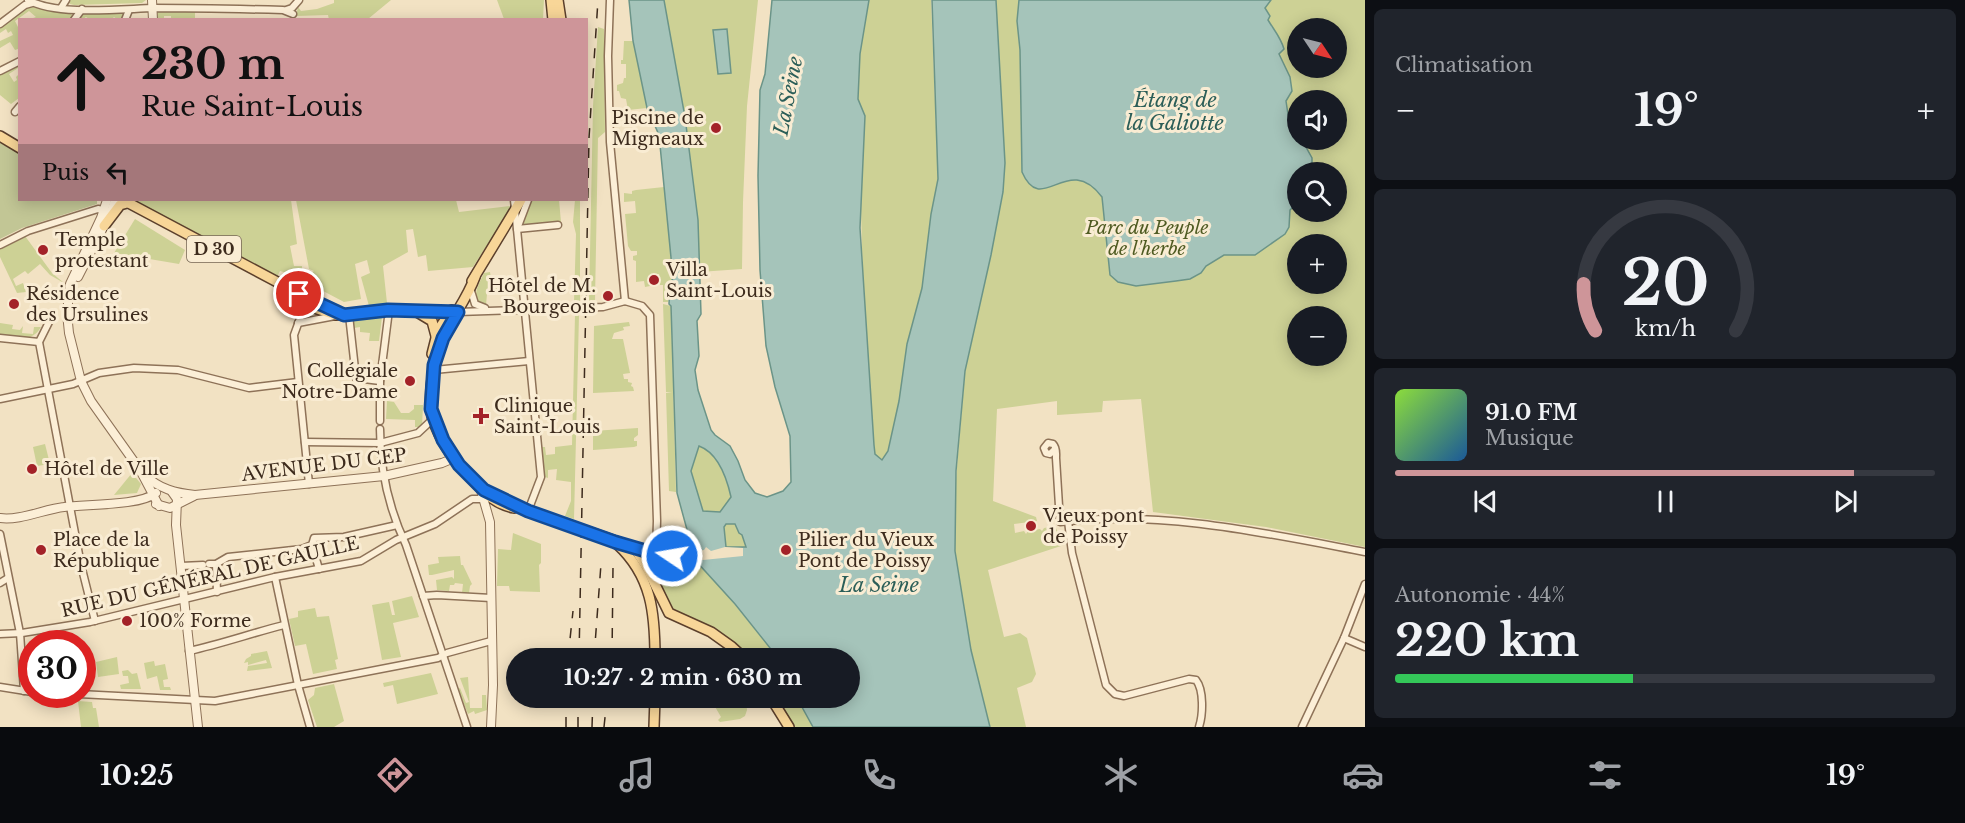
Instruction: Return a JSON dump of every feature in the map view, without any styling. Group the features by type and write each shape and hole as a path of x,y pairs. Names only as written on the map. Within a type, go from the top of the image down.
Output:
{"main road":[{"path":"550,0 553,18"},
{"path":"558,0 561,18"},
{"path":"0,136 18,147"},
{"path":"104,226 120,205 118,201"},
{"name":"D 30","path":"118,201 318,307 343,315 388,310 454,311"},
{"path":"434,368 454,311 520,201"},
{"path":"476,277 471,288 436,336 432,352 434,368 431,409 433,419 454,458 487,494 503,506 528,511 637,552 668,612 711,632 733,648"},
{"path":"416,311 432,321 436,336"},
{"path":"627,548 653,606 655,648"},
{"path":"655,630 663,617 674,616"},
{"path":"654,727 655,708"},
{"path":"776,708 785,727"},
{"path":"777,708 789,727"}],"street":[{"path":"61,8 66,0"},
{"path":"193,8 194,0"},
{"path":"0,24 30,1 53,9 129,10 152,4 193,8 283,10 292,8 299,0"},
{"path":"610,0 608,56 610,142 625,301"},
{"path":"75,18 82,9"},
{"path":"126,18 129,10"},
{"path":"283,10 293,14"},
{"path":"0,71 18,62"},
{"path":"118,201 107,211 72,281 67,313 69,333 81,381 91,401 176,525"},
{"path":"514,201 541,477 528,511"},
{"path":"517,229 528,201"},
{"path":"0,245 28,231 98,209 107,211"},
{"path":"68,300 104,226 107,211"},
{"path":"517,229 558,225"},
{"path":"471,288 475,304 492,310"},
{"path":"302,298 304,311 294,335 309,484"},
{"path":"454,311 603,307 625,301 642,306 650,315 657,521 655,585"},
{"path":"298,323 318,307"},
{"path":"312,319 318,307"},
{"path":"380,421 380,381 388,310"},
{"path":"298,323 343,315 356,378 380,381"},
{"path":"50,320 39,342 73,507 81,565 94,621"},
{"path":"0,338 39,342"},
{"path":"434,368 529,361"},
{"path":"0,399 81,381 99,373 134,368 178,370 249,388 298,382"},
{"path":"305,442 380,443 418,433 433,419"},
{"path":"380,429 384,476 397,525 467,727"},
{"path":"1056,449 1060,522 1136,520 1222,526 1365,552"},
{"name":"AVENUE DU CEP","path":"169,490 195,495 384,476 442,463 454,458"},
{"path":"140,470 153,483 169,490 175,504 198,727"},
{"path":"138,500 145,494 147,483"},
{"path":"158,500 169,490"},
{"path":"487,494 493,687 491,727"},
{"name":"RUE DU GÉNÉRAL DE GAULLE","path":"38,630 94,621 275,578 361,561 384,546 435,524 474,498 487,494"},
{"name":"AVENUE DU CEP","path":"175,504 195,495"},
{"path":"0,518 138,500 158,500 175,504"},
{"path":"1068,521 1072,553 1106,686 1114,694 1124,696 1189,679 1196,680 1200,687 1199,727"},
{"path":"319,569 312,545 314,538 344,537 397,525"},
{"path":"0,534 19,630"},
{"path":"181,566 209,564 228,557 302,549 312,545"},
{"path":"627,548 656,556 672,556"},
{"path":"646,566 656,556"},
{"path":"209,564 217,592"},
{"path":"0,583 8,578"},
{"path":"275,578 298,685 310,727"},
{"path":"1302,727 1344,638 1365,584"},
{"path":"423,596 490,598"},
{"path":"189,651 219,645 239,637 285,625"},
{"name":"RUE DU GÉNÉRAL DE GAULLE","path":"0,634 18,633"},
{"path":"1344,638 1365,647"},
{"path":"96,695 214,701 438,658 491,641"},
{"path":"0,687 18,690"}],"green space":[{"path":"69,0 146,0 142,3 74,5 70,4"},
{"path":"334,0 391,0 369,18 329,18 328,15 296,16 298,7 301,11 317,9 334,3"},
{"path":"497,0 544,0 543,18 504,18"},
{"name":"Piscine de Migneaux","path":"664,0 758,0 747,106 742,269 699,272 691,169 682,101"},
{"path":"869,0 931,0 938,179 931,214 922,288 907,344 899,401 888,451 882,460 875,454 874,445 863,285 858,99 860,53"},
{"name":"Parc du Peuple de l'herbe","path":"996,0 1365,0 1365,547 1266,527 1153,512 1141,399 1103,401 1102,412 1057,415 1057,401 997,409 993,501 1036,517 1037,521 1014,524 1015,533 1024,531 1026,534 1028,531 1040,529 1042,531 1044,528 1055,526 1064,545 988,570 1004,637 1020,633 1027,638 1036,674 1032,682 1017,688 1026,727 990,727 971,650 955,551 955,491 965,371 1003,192 1005,163"},
{"path":"30,6 48,11 71,13 73,18 33,18 36,17 29,11 15,21 18,27 18,49 15,50 10,42 0,48 0,41 13,35 6,29 0,33 0,26"},
{"path":"160,11 195,12 195,18 164,16 164,18 156,18 156,14"},
{"path":"122,12 124,15 123,18 80,18 86,13"},
{"path":"598,27 604,29 605,132 598,138 595,301 589,302 593,106"},
{"path":"624,41 633,41 647,108 628,110 626,99 621,98 617,91 617,85 623,83 626,78 626,64 621,64"},
{"path":"18,63 18,68 9,74 14,82 18,75 18,99 11,104 0,95 0,73"},
{"path":"0,141 18,152 18,201 97,201 97,204 22,228 0,239"},
{"path":"664,187 673,278 670,284 665,285 669,286 668,302 663,302 663,285 660,285 659,274 648,276 650,286 645,287 644,281 636,282 636,261 633,260 633,256 637,255 637,251 631,251 628,246 625,214 636,213 635,201 624,202 624,193 632,194 632,191 636,190"},
{"path":"135,201 291,201 297,244 290,246 294,266 302,266 302,279 280,271 277,277"},
{"path":"296,201 456,201 459,212 510,206 473,267 428,271 426,255 418,257 413,229 406,230 408,252 383,266 387,303 369,306 361,277 370,273 367,260 355,264 361,299 344,302 308,283 308,275 314,271 309,269"},
{"path":"531,201 559,201 561,222 523,225"},
{"path":"575,201 580,201 580,302 574,302 576,234 573,222"},
{"path":"135,219 185,250 179,264 114,253"},
{"path":"25,236 52,273 64,283 50,275 40,264 28,274 25,271 13,279 16,286 23,283 26,292 17,293 0,257 0,249"},
{"path":"490,272 491,278 497,277 498,295 496,293 487,294 486,305 477,300 476,292 484,273"},
{"path":"663,304 671,306 676,492 669,491 666,393 672,392 666,392"},
{"path":"380,315 382,317 379,341 369,341 370,333 360,332 360,327 354,328 355,319"},
{"path":"575,315 579,315 574,519 565,516 571,501 571,482 556,480 557,469 548,470 548,478 545,477 542,447 545,447 546,455 555,454 555,447 572,445"},
{"path":"629,322 630,326 623,327 624,330 614,333 612,339 623,339 630,373 623,374 624,379 632,383 634,391 593,393 594,326"},
{"path":"0,323 13,325 12,329 20,330 23,326 22,333 33,334 34,327 41,327 33,336 18,338 0,335"},
{"path":"387,401 394,402 401,413 409,413 414,409 414,405 423,405 422,427 415,427 415,420 386,419"},
{"path":"638,428 638,435 634,438 637,446 593,450 593,431"},
{"path":"45,444 50,464 37,466 33,447"},
{"path":"699,446 706,449 716,460 727,482 731,497 720,512 703,512 691,471"},
{"path":"132,473 141,484 137,493 114,495"},
{"path":"726,524 735,524 747,547 726,547 724,527"},
{"path":"513,533 541,544 540,592 510,591 509,586 497,586 498,549 511,550"},
{"path":"460,556 461,565 472,584 469,593 462,593 463,584 455,583 450,585 449,591 437,590 436,580 452,577 454,579 454,570 429,575 428,565 439,563 438,557"},
{"path":"660,557 677,558 695,563 714,579 770,648 738,648 732,642 677,612 660,592 657,577"},
{"path":"412,596 419,617 393,623 401,657 382,660 372,605 389,602 392,615 395,615 392,601"},
{"path":"315,608 317,617 329,616 338,659 335,660 337,669 313,674 306,644 295,646 289,619 298,617 298,611"},
{"path":"267,651 272,668 247,671 248,666 267,663 266,660 248,665 248,662 244,663 251,654"},
{"path":"117,657 119,674 98,677 96,662"},
{"path":"154,661 155,666 165,664 168,679 163,680 164,687 170,687 171,690 160,690 157,676 147,679 144,663"},
{"path":"128,670 132,674 137,673 141,689 121,689 120,685 129,683 128,676 123,676 122,671"},
{"path":"431,673 438,694 397,704 393,685 384,687 383,683"},
{"path":"468,677 470,708 482,708 482,695 486,695 487,710 468,714 458,689 460,688 466,703 469,702 460,678"},
{"path":"334,684 344,721 334,727 317,727 308,700 314,695 315,688"},
{"path":"79,708 96,708 99,727 81,727"},
{"path":"716,708 747,708 745,716 740,719 720,722 718,720 721,717"},
{"path":"780,708 803,708 813,727 790,727"}],"water":[{"name":"La Seine","path":"629,0 664,0 685,117 698,220 701,314 697,321 699,356 695,370 698,390 711,430 730,446 745,480 755,493 767,497 783,491 791,482 790,436 775,387 766,346 760,270 758,176 760,90 765,74 772,0 869,0 860,54 858,99 865,116 860,228 874,445 875,454 882,460 888,451 899,401 907,344 922,288 931,214 938,179 932,0 996,0 1005,163 1003,192 965,371 956,471 955,551 971,650 990,727 813,727 803,708 860,708 860,648 770,648 735,604 696,561 677,493 671,306 669,304 670,284 673,278 659,135 647,108 633,41","holes":["699,446 706,449 721,467 731,497 720,512 703,511 691,471","726,524 735,524 742,535 746,547 726,547 724,527"]},
{"name":"Étang de la Galiotte","path":"1019,0 1271,0 1265,8 1270,16 1268,20 1283,45 1284,49 1279,54 1287,71 1287,78 1290,78 1292,90 1287,90 1286,101 1287,150 1308,150 1312,158 1312,162 1287,162 1287,222 1289,222 1285,234 1255,255 1224,255 1190,279 1136,286 1118,282 1110,275 1102,197 1089,185 1078,180 1038,189 1030,184 1022,172 1020,50 1017,21"},
{"path":"727,29 731,73 718,74 713,30"}],"pier":[{"path":"706,547 711,551 725,547 743,548 743,556 693,561 690,551 692,548 696,551 704,550"}],"railway":[{"path":"588,190 598,0"},
{"path":"579,648 588,201"},
{"path":"595,648 601,564"},
{"path":"612,648 613,566"},
{"path":"569,648 573,611"},
{"path":"566,708 566,727"},
{"path":"578,708 578,727"},
{"path":"592,727 593,708"},
{"path":"604,727 606,708"}],"place":[{"name":"Piscine de Migneaux","path":"716,128"},
{"name":"Temple protestant","path":"43,250"},
{"name":"Villa Saint-Louis","path":"654,280"},
{"name":"Hôtel de M. Bourgeois","path":"608,296"},
{"name":"Résidence des Ursulines","path":"14,304"},
{"name":"Collégiale Notre-Dame","path":"410,381"},
{"name":"Clinique Saint-Louis","path":"481,416"},
{"name":"Hôtel de Ville","path":"32,469"},
{"name":"Vieux pont de Poissy","path":"1031,526"},
{"name":"Place de la République","path":"41,550"},
{"name":"Pilier du Vieux Pont de Poissy","path":"786,550"},
{"name":"100% Forme","path":"127,621"}],"route":[{"path":"299,294 344,315 388,310 458,312 443,338 434,365 431,409 443,440 466,473 484,490 528,511 615,542 656,554 672,556"}]}
